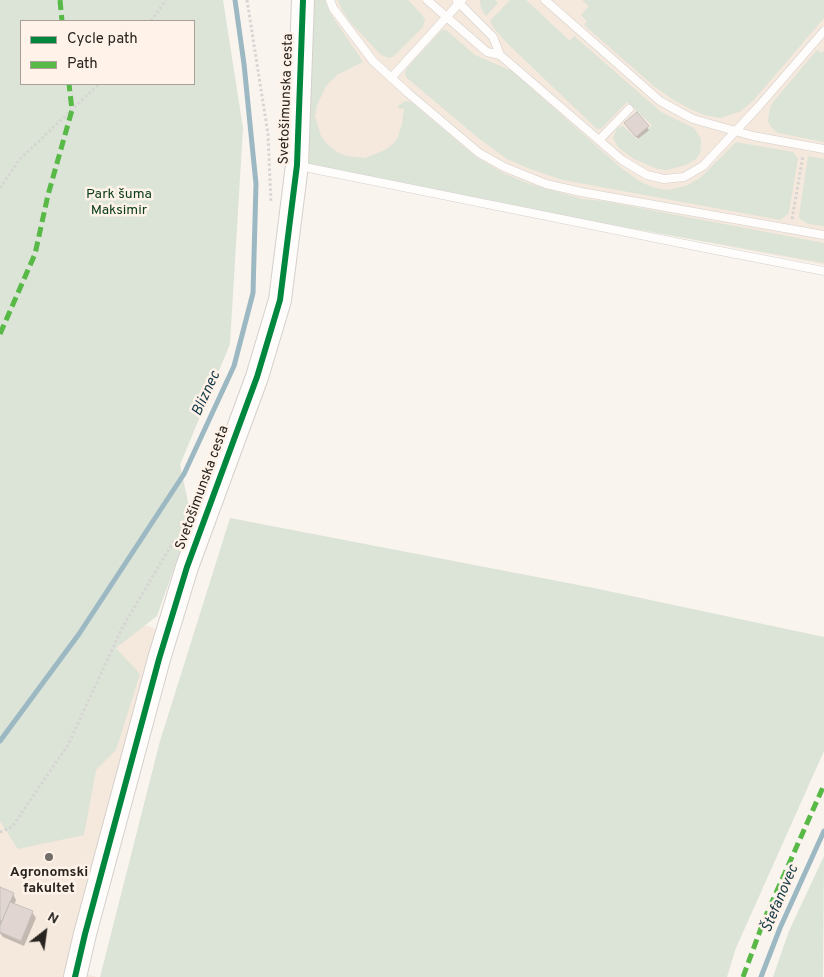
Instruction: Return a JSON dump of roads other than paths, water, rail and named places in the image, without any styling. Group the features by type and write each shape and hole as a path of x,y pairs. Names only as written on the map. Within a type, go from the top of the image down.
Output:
{"street":[{"name":"Svetošimunska cesta","path":"75,977 87,925 159,658 187,567 256,377 280,300 297,165 303,0"}],"lane":[{"path":"330,0 333,8 373,62 479,153 522,176 581,192 824,235"},
{"path":"427,0 487,52 500,55 628,164 647,175 657,178 673,179 693,173 703,166 824,31"},
{"path":"545,0 660,101 693,119 736,131 824,149"},
{"path":"391,78 447,17 459,1 493,37 500,55"},
{"path":"599,140 628,109"},
{"path":"297,165 710,249 824,270"}],"waterway":[{"name":"Bliznec","path":"0,741 79,634 184,474 234,366 253,293 256,184 244,64 235,0"},
{"name":"Štefanovec","path":"761,977 780,928 824,831"}],"place":[{"name":"Agronomski fakultet","path":"49,857"}],"park label":[{"name":"Park šuma Maksimir","path":"119,204"}]}
